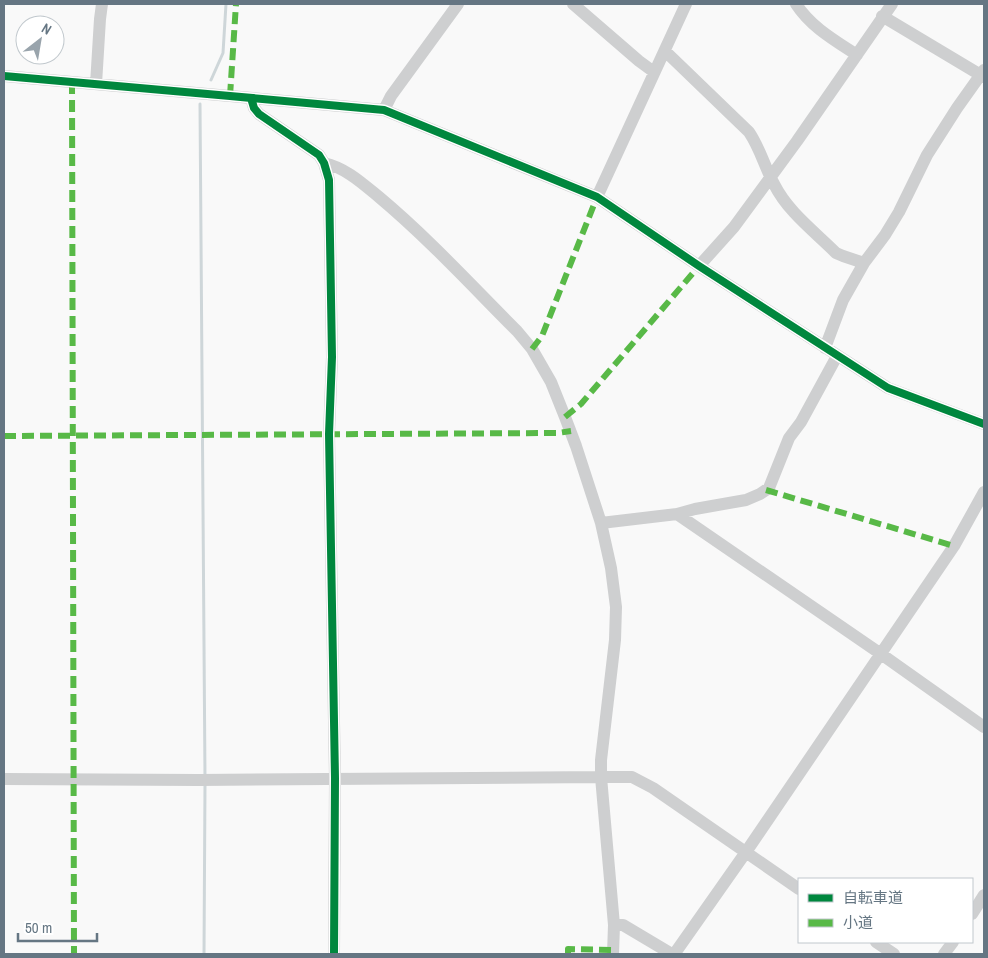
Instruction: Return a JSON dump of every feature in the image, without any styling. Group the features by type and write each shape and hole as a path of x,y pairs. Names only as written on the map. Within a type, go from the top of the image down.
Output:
{"street":[{"path":"96,84 102,4"},
{"path":"384,110 391,96 458,4"},
{"path":"573,4 654,72"},
{"path":"597,197 686,4"},
{"path":"699,266 734,227 892,4"},
{"path":"799,5 822,32 857,55"},
{"path":"825,348 844,300 864,263 899,212 928,155 957,108 983,74 882,16"},
{"path":"664,51 749,132 757,144 774,186 797,216 836,253 864,263"},
{"path":"4,76 384,110 597,197 836,356 888,388 984,424"},
{"path":"251,98 254,108 259,114 318,156 324,163 329,180 332,348 329,434 335,778 334,954"},
{"path":"324,163 333,165 353,175 399,213 518,331 532,349 551,382 566,417 601,523 612,568 616,607 615,640 601,760 614,925 613,954"},
{"path":"601,523 677,514 694,509 746,500 769,488 789,438 801,422 836,356"},
{"path":"614,925 623,925 670,953 675,953 954,546 984,492"},
{"path":"677,514 984,726"},
{"path":"4,779 199,780 632,777 647,784 798,887"},
{"path":"973,912 984,895"},
{"path":"878,943 894,954"},
{"path":"944,954 952,943"}],"waterway":[{"path":"211,80 223,53 226,4"},
{"path":"200,104 205,778"},
{"path":"204,954 205,784"}],"marked path":[{"path":"230,96 236,4"},
{"path":"72,82 74,954"},
{"path":"532,349 542,336 597,197"},
{"path":"565,417 581,404 699,266"},
{"path":"4,436 558,433 571,431"},
{"path":"766,490 954,546"},
{"path":"568,954 568,949 613,950"}],"cycle path":[{"path":"4,76 384,110 597,197 699,266 888,388 984,424"},
{"path":"251,98 254,108 259,114 319,155 324,163 329,180 332,357 329,434 335,778 334,954"}]}
